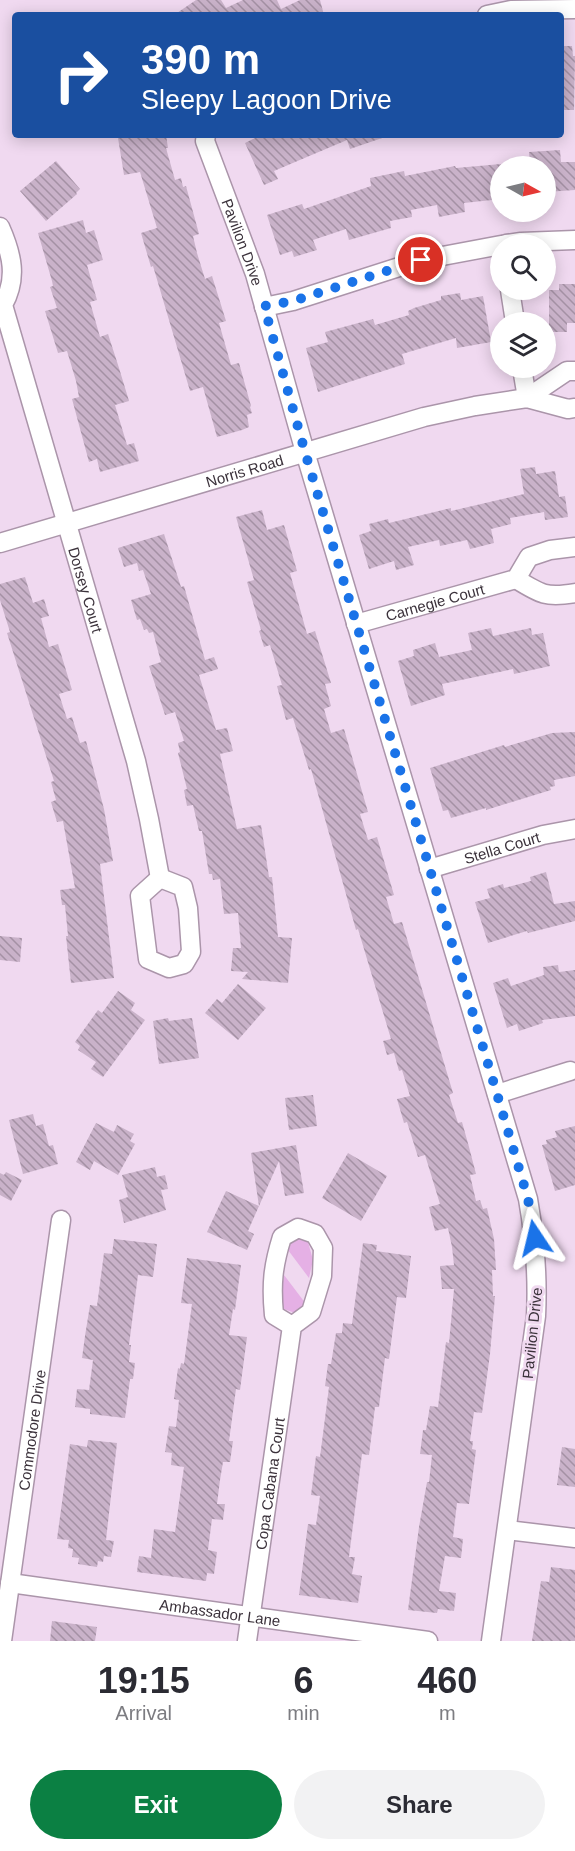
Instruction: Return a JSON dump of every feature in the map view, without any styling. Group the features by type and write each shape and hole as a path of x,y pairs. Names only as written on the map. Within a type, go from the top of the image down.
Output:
{"street":[{"path":"501,12 575,9"},
{"name":"Pavilion Drive","path":"206,138 255,274 305,452 528,1199 535,1238 536,1316 491,1641"},
{"name":"Dorsey Court","path":"0,226 13,269 10,292 1,305 136,761 160,878"},
{"path":"556,241 575,240"},
{"path":"264,306 293,301 421,260 490,247"},
{"name":"Norris Road","path":"527,398 567,371 575,371"},
{"path":"524,378 527,398"},
{"name":"Norris Road","path":"0,543 424,417 527,398 575,408"},
{"path":"575,547 550,550 529,557 516,579 537,592 553,596 575,593"},
{"name":"Carnegie Court","path":"356,624 516,579"},
{"name":"Stella Court","path":"429,868 543,835 575,829"},
{"path":"160,878 183,886 188,908 191,952 184,964 169,968 148,959 140,896 160,878"},
{"path":"497,1094 570,1071"},
{"name":"Commodore Drive","path":"2,1641 61,1220"},
{"path":"298,1228 315,1234 323,1248 322,1276 311,1312 292,1326 274,1315 273,1274 282,1237 298,1228"},
{"name":"Copa Cabana Court","path":"247,1641 292,1326"},
{"path":"507,1530 575,1538"},
{"name":"Ambassador Lane","path":"10,1583 429,1641"}],"shaded area":[{"path":"297,1239 308,1242 313,1260 309,1278 288,1250 291,1243"},
{"path":"284,1275 306,1304 295,1313 284,1309 280,1302"}],"building":[{"path":"196,0 221,0 226,8 243,0 277,0 281,9 300,0 320,0 323,12 178,12"},
{"path":"564,46 572,46 573,56 575,56 574,110 564,110"},
{"path":"118,138 166,138 168,148 166,148 175,180 181,178 183,187 186,186 199,234 193,236 205,279 212,276 226,321 219,323 231,365 239,363 251,406 252,413 247,415 249,427 217,437 203,387 190,391 141,233 157,228 140,172 124,175"},
{"path":"255,138 382,138 350,149 347,140 274,171 278,179 264,185 245,143"},
{"path":"560,150 561,162 575,162 575,190 556,191 556,156 529,156 529,152"},
{"path":"56,161 80,189 46,221 20,191"},
{"path":"490,165 490,200 464,203 465,212 439,217 437,205 411,210 412,217 390,221 391,228 349,240 346,229 313,240 317,250 294,257 292,251 280,255 267,215 302,204 304,209 371,186 370,178 404,171 405,176 455,166 456,168"},
{"path":"83,220 86,233 94,230 103,260 87,265 97,300 90,302 100,337 108,334 119,368 129,401 115,405 127,445 134,443 139,461 100,472 97,459 89,462 72,399 79,397 67,351 58,353 45,311 57,308 38,233"},
{"path":"559,284 575,284 575,323 567,323 567,332 556,332 556,312 549,312 549,300 556,300 556,290 559,290"},
{"path":"460,293 461,300 483,296 490,342 457,348 456,338 402,354 405,364 318,392 306,348 328,342 325,332 373,319 375,325 409,315 408,311 441,300 441,296"},
{"path":"535,467 536,474 555,471 559,497 565,496 568,517 545,520 544,512 510,518 511,524 491,529 494,543 470,549 467,540 440,546 439,540 408,547 414,565 396,570 394,561 369,569 359,535 371,531 369,524 388,519 389,523 451,508 451,511 524,494 520,469"},
{"path":"262,510 267,530 284,525 297,571 290,573 307,634 315,631 331,683 325,684 331,706 324,709 331,733 344,729 368,812 360,814 368,840 377,837 394,895 386,897 394,924 402,922 453,1093 449,1095 458,1123 462,1122 469,1147 476,1174 470,1175 476,1201 480,1200 483,1209 487,1208 494,1239 496,1270 492,1270 493,1296 495,1296 482,1413 474,1412 470,1441 473,1441 472,1449 476,1450 469,1504 457,1503 453,1537 463,1539 461,1558 445,1556 439,1591 456,1593 454,1611 438,1609 437,1613 408,1610 419,1527 427,1482 429,1482 432,1455 420,1454 423,1430 426,1430 430,1406 438,1407 446,1342 449,1343 454,1289 442,1289 440,1266 454,1265 452,1247 448,1228 435,1231 429,1207 440,1204 425,1155 418,1157 397,1099 410,1096 394,1053 387,1055 383,1041 391,1039 358,929 356,930 311,769 309,770 293,718 286,720 277,686 282,685 270,645 264,647 259,631 261,630 247,582 254,580 236,517"},
{"path":"164,534 181,587 184,586 205,660 214,657 218,669 199,675 216,730 227,728 233,751 220,754 237,829 261,825 269,877 272,877 278,937 292,938 288,983 242,979 248,972 231,971 233,948 241,948 238,913 224,914 220,879 213,880 212,874 209,874 202,831 199,831 193,805 187,806 184,790 187,789 178,753 180,752 178,743 184,741 175,712 165,715 149,666 161,662 153,632 149,633 147,629 144,630 140,619 137,620 131,600 151,594 143,570 139,571 137,563 124,567 118,548"},
{"path":"25,577 33,603 44,599 49,616 41,618 49,647 58,644 72,690 59,694 67,719 72,717 80,743 86,741 104,809 113,861 100,864 114,978 71,983 65,905 62,905 60,890 75,888 63,821 57,822 51,802 56,800 51,782 54,781 7,633 10,632 0,600 0,584"},
{"path":"491,628 493,636 531,628 532,635 543,633 550,666 514,674 513,669 442,684 445,695 411,706 398,661 414,656 413,650 435,643 439,657 472,650 468,633"},
{"path":"575,732 575,776 554,780 555,786 550,787 551,790 486,810 486,808 451,818 448,810 443,811 430,768 552,733"},
{"path":"546,872 554,904 575,901 575,921 528,933 527,931 488,943 475,902 490,898 487,889 503,884 504,888 531,881 530,877"},
{"path":"0,936 22,938 20,962 0,960"},
{"path":"558,965 559,972 575,970 575,1016 542,1020 543,1023 519,1031 517,1024 507,1028 493,983 508,978 511,986 544,975 543,967"},
{"path":"238,984 266,1008 238,1040 205,1013 217,999 222,1003"},
{"path":"118,991 135,1003 131,1010 145,1020 103,1077 91,1069 96,1062 78,1050 80,1046 75,1042 98,1010 102,1013"},
{"path":"168,1018 169,1021 192,1018 199,1058 159,1064 153,1021"},
{"path":"313,1095 317,1126 289,1130 285,1098"},
{"path":"33,1114 36,1126 43,1124 49,1146 53,1145 58,1164 23,1174 9,1120"},
{"path":"96,1123 114,1132 117,1125 134,1134 130,1141 135,1144 118,1175 94,1161 90,1170 76,1162"},
{"path":"575,1126 575,1185 555,1191 542,1145 547,1144 546,1140 557,1137 555,1131"},
{"path":"296,1145 304,1193 285,1196 279,1161 259,1206 251,1153"},
{"path":"348,1153 387,1176 361,1221 322,1198"},
{"path":"155,1167 157,1177 165,1175 168,1189 161,1190 166,1210 124,1223 119,1200 128,1197 122,1175"},
{"path":"6,1172 22,1180 11,1201 0,1195 0,1173 4,1175"},
{"path":"226,1191 259,1206 248,1231 254,1234 247,1250 207,1232"},
{"path":"114,1239 157,1244 153,1277 138,1275 129,1345 131,1345 129,1362 135,1363 133,1379 130,1379 125,1418 90,1414 90,1409 75,1407 77,1389 89,1390 93,1360 82,1358 90,1305 97,1306 104,1253 112,1254"},
{"path":"363,1243 377,1245 376,1251 411,1256 406,1298 397,1297 389,1359 385,1358 379,1407 375,1407 369,1455 362,1454 349,1557 355,1557 352,1574 362,1576 358,1603 299,1595 308,1524 316,1525 320,1496 311,1495 316,1456 320,1457 329,1387 325,1386 328,1364 331,1364 336,1333 342,1333 343,1323 352,1324"},
{"path":"187,1258 241,1265 229,1335 247,1337 240,1390 236,1389 229,1441 233,1441 230,1462 223,1462 220,1480 217,1504 225,1504 223,1520 212,1519 208,1550 217,1552 214,1574 207,1573 206,1581 137,1572 139,1556 151,1558 154,1529 175,1532 184,1467 171,1465 172,1453 165,1452 169,1426 176,1427 179,1400 174,1399 178,1368 180,1369 181,1363 184,1364 192,1304 181,1303"},
{"path":"88,1440 117,1443 106,1540 114,1541 111,1557 104,1556 103,1562 98,1561 97,1567 78,1564 79,1558 72,1557 73,1549 68,1548 69,1540 57,1539 70,1444 87,1447"},
{"path":"562,1447 575,1449 575,1487 557,1485"},
{"path":"551,1567 575,1570 575,1641 532,1641 541,1581 549,1582"},
{"path":"52,1621 97,1627 95,1641 50,1641"}],"route":[{"path":"421,260 293,301 264,306 305,452 528,1199 535,1238"}]}
